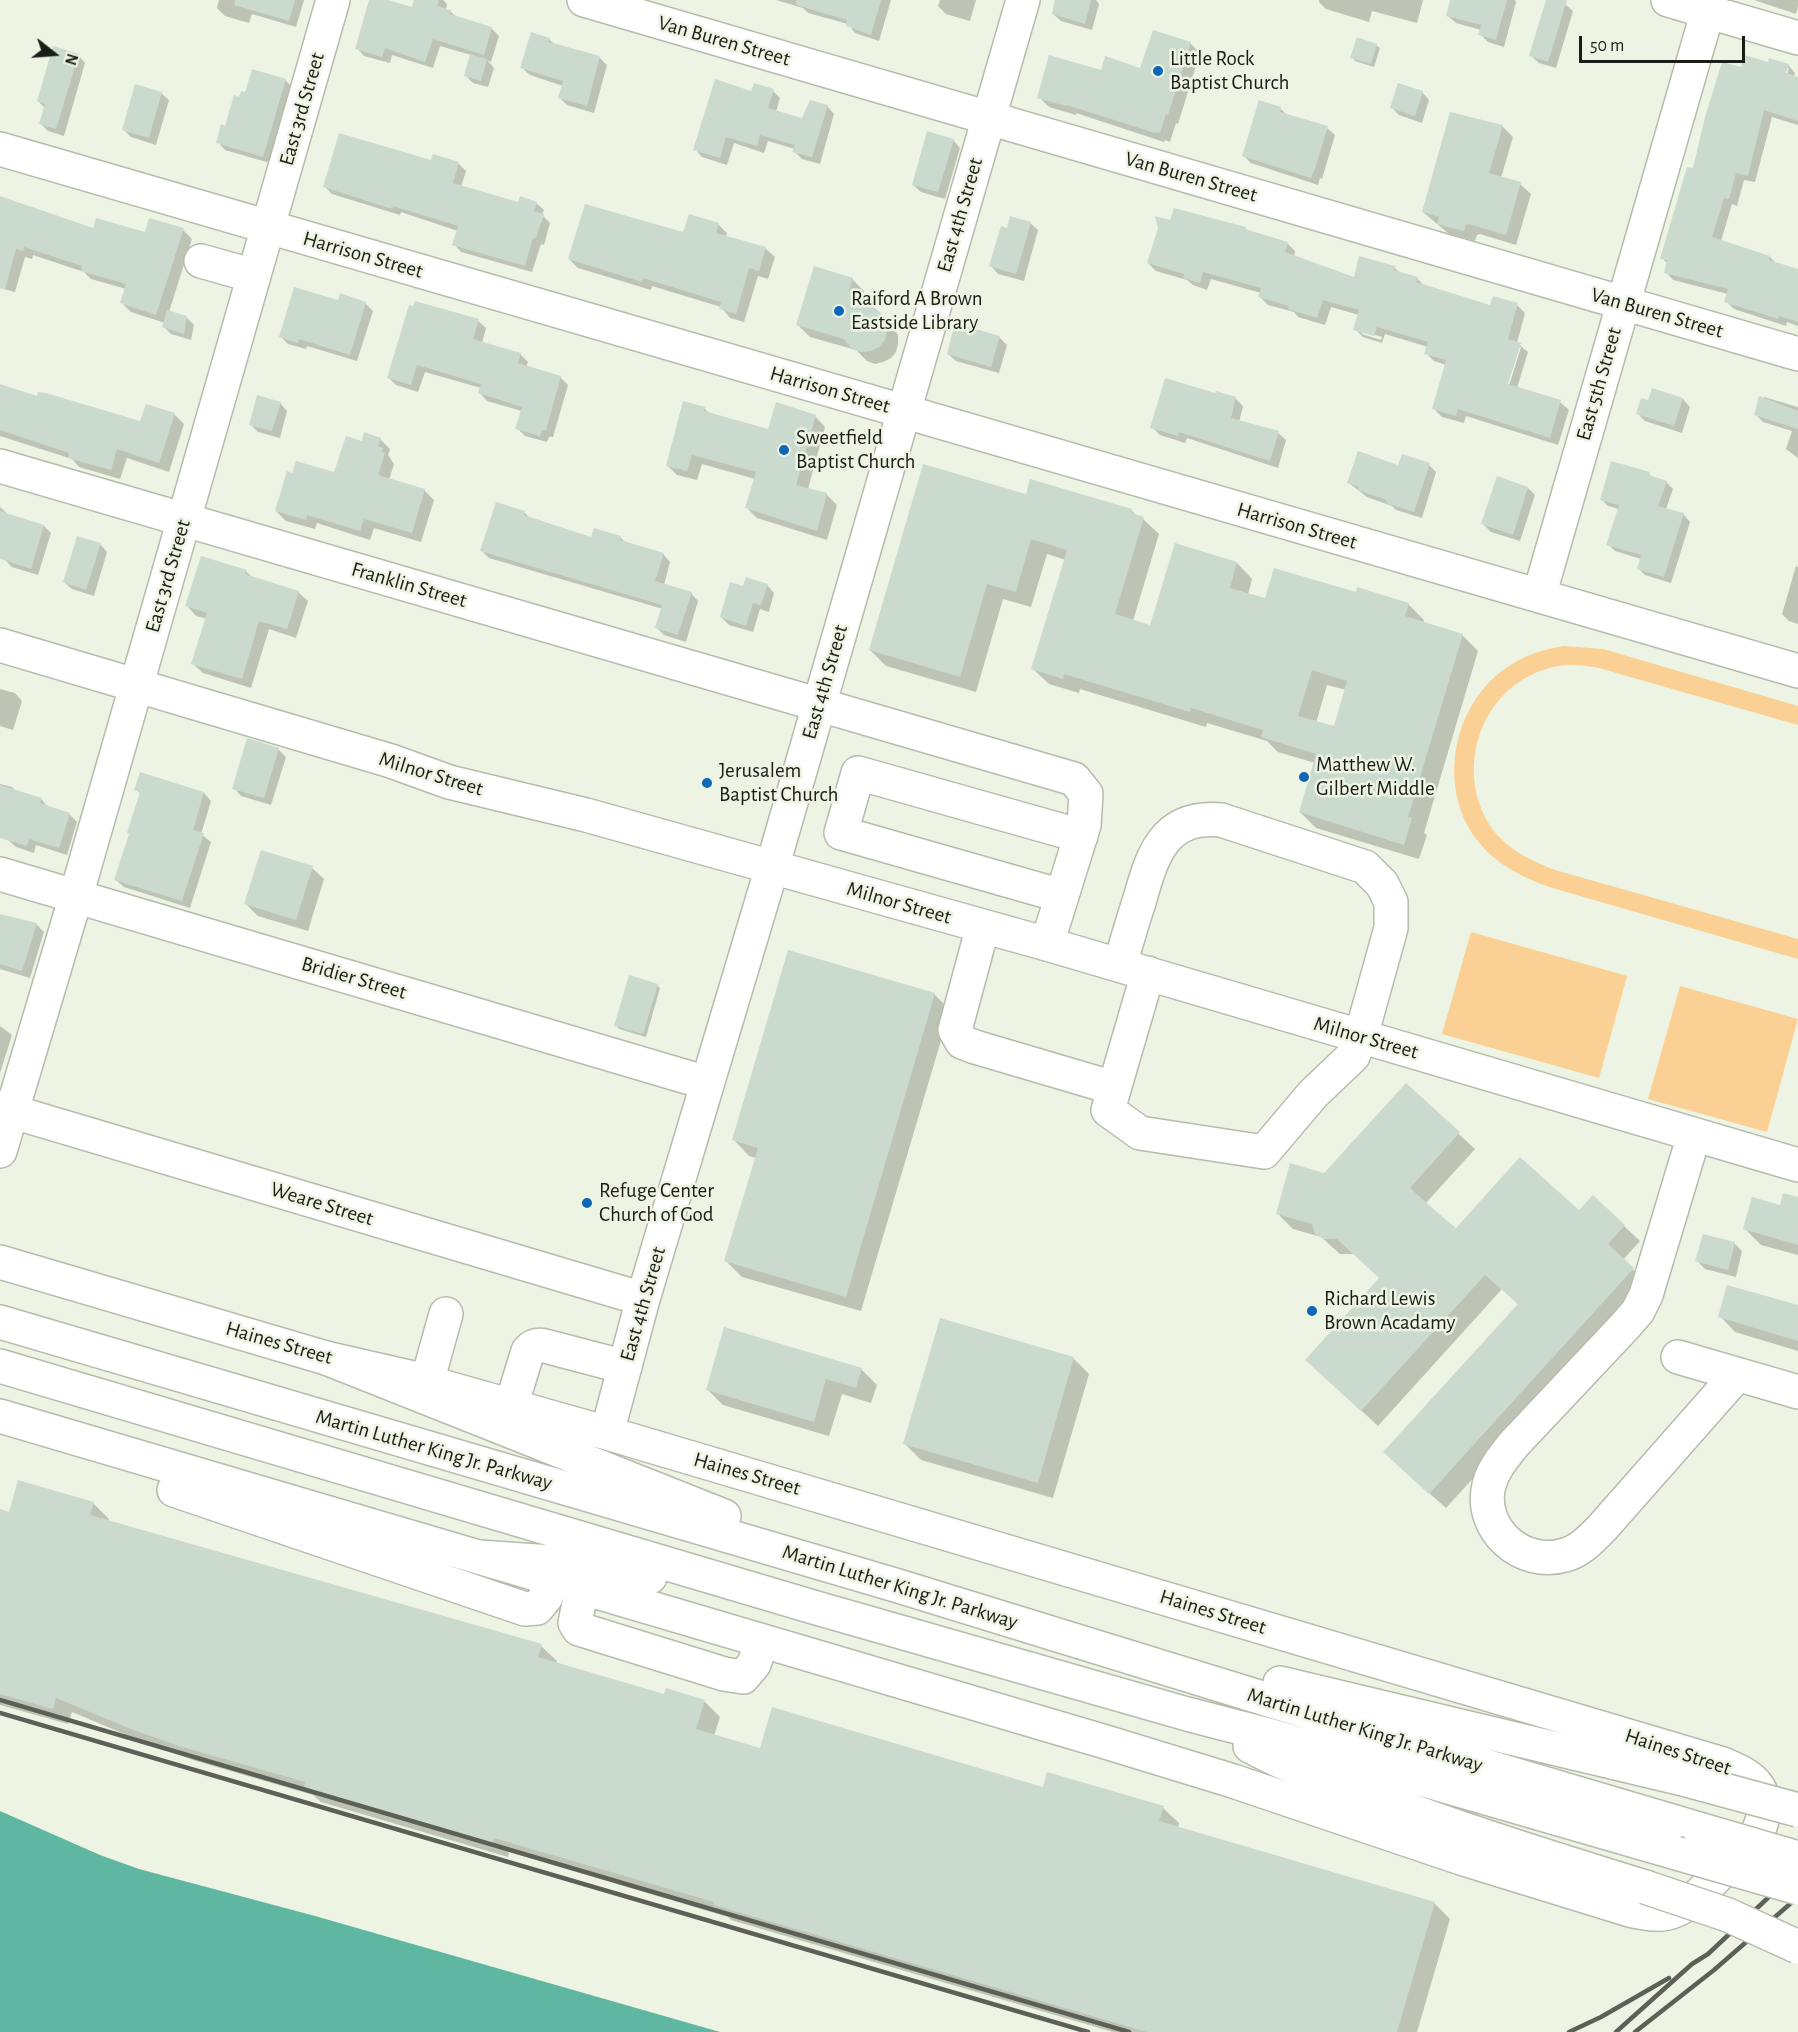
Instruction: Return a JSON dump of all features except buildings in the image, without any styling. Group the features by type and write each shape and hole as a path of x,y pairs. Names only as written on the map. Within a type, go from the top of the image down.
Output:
{"main road":[{"name":"East 3rd Street","path":"0,1151 6,1110 76,896 333,0"},
{"name":"Van Buren Street","path":"584,0 1798,354"},
{"name":"East 4th Street","path":"607,1433 643,1299 772,867 1023,0"},
{"path":"1668,0 1709,6 1798,38"},
{"name":"East 5th Street","path":"1539,596 1709,6"},
{"name":"Harrison Street","path":"0,149 1798,671"},
{"path":"201,261 254,276"},
{"name":"Franklin Street","path":"0,466 1074,779 1086,794 1084,825 1047,944"},
{"name":"Milnor Street","path":"0,645 391,761 449,782 586,815 1047,944 1798,1165"},
{"path":"1062,896 841,833 858,773 1080,836"},
{"path":"1203,818 1221,820 1365,867 1382,884 1391,902 1391,928 1361,1036 1353,1056 1313,1094 1264,1152 1140,1133 1108,1110 1114,1088 1134,969 1151,860 1164,841 1182,825 1203,818"},
{"name":"Bridier Street","path":"0,874 707,1083"},
{"path":"983,926 954,1030 962,1042 1114,1088"},
{"name":"Weare Street","path":"6,1110 643,1299"},
{"path":"1694,1135 1642,1303 1625,1326 1497,1465 1489,1485 1488,1506 1493,1526 1507,1544 1525,1554 1545,1558 1566,1555 1584,1546 1736,1376"},
{"name":"Haines Street","path":"0,1262 326,1358 427,1382 607,1433 1723,1764 1742,1773 1755,1783 1762,1795 1765,1808 1762,1823 1754,1838 1687,1905 1672,1912 1653,1914 1633,1911 1464,1859 1274,1794 1109,1743 0,1416"},
{"path":"427,1382 446,1314"},
{"name":"Martin Luther King Jr. Parkway","path":"0,1322 895,1585 1208,1682 1798,1858"},
{"path":"511,1406 528,1351 532,1346 545,1346 625,1367"},
{"path":"1678,1357 1736,1376 1798,1392"},
{"path":"326,1358 895,1585"},
{"name":"Martin Luther King Jr. Parkway","path":"0,1366 813,1607 1187,1714 1272,1736 1798,1888"},
{"path":"165,1465 162,1482 169,1488 525,1609 537,1608 546,1597 550,1578"},
{"path":"479,1557 566,1563 813,1607"},
{"path":"1008,1619 1510,1737 1687,1780 1798,1810"},
{"path":"1187,1714 1266,1755 1353,1790 1468,1832 1728,1915 1798,1947"}],"shaded area":[{"path":"1564,646 1603,649 1798,706 1798,725 1599,668 1561,665 1549,668 1525,678 1506,693 1491,711 1480,733 1475,756 1474,780 1480,804 1491,827 1512,848 1555,870 1798,939 1798,959 1549,887 1510,869 1492,856 1477,840 1464,818 1457,794 1454,769 1457,744 1464,721 1476,699 1492,679 1512,664 1537,652"},
{"path":"1471,932 1627,976 1599,1078 1442,1034"},
{"path":"1680,986 1798,1019 1767,1132 1648,1099"}],"water":[{"path":"0,1811 100,1855 139,1869 315,1916 720,2032 0,2032"}],"railway":[{"path":"0,1700 1129,2032"},
{"path":"0,1713 1088,2032"},
{"path":"1616,2032 1798,1873"},
{"path":"1635,2032 1714,1970 1798,1897"},
{"path":"1569,2032 1601,2017 1669,1978"}],"place":[{"name":"Little Rock Baptist Church","path":"1158,71"},
{"name":"Raiford A Brown Eastside Library","path":"839,311"},
{"name":"Sweetfield Baptist Church","path":"784,450"},
{"name":"Matthew W. Gilbert Middle","path":"1304,777"},
{"name":"Jerusalem Baptist Church","path":"707,783"},
{"name":"Refuge Center Church of God","path":"587,1203"},
{"name":"Richard Lewis Brown Acadamy","path":"1312,1311"}]}
